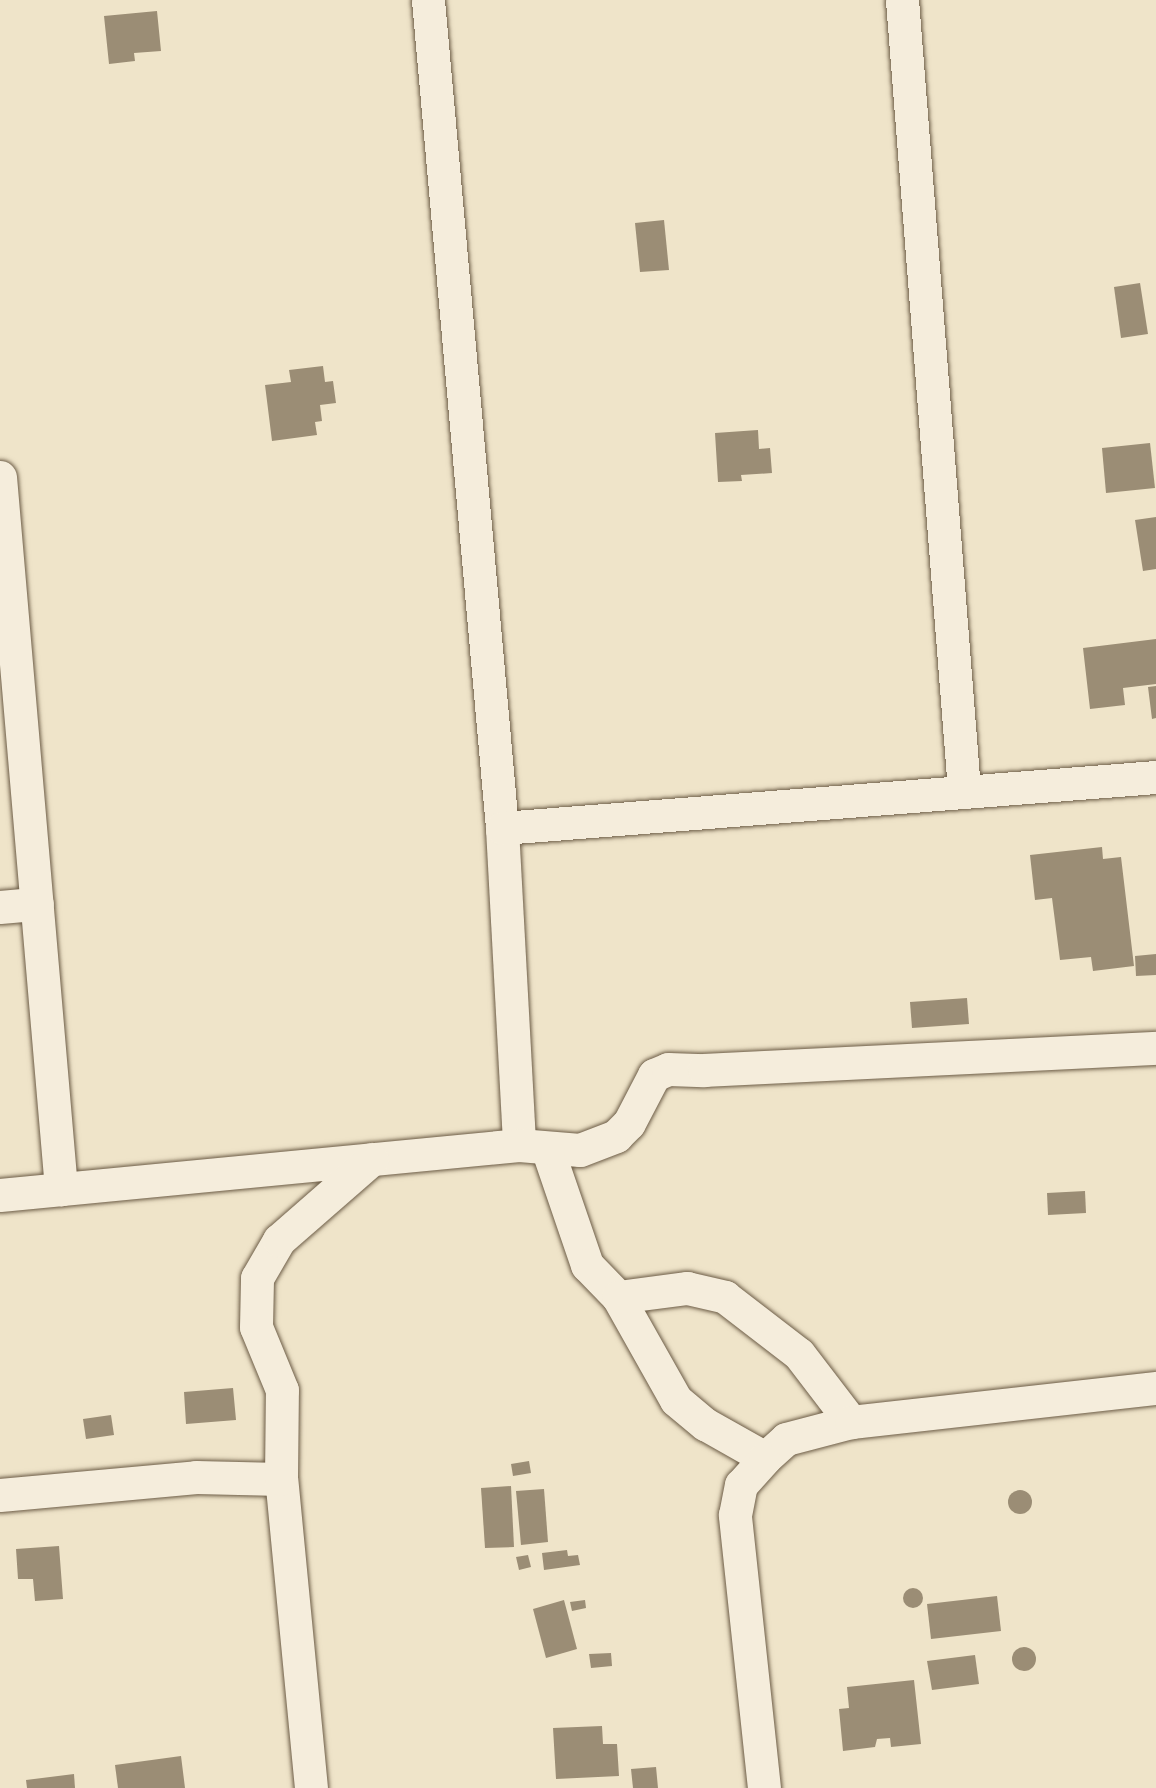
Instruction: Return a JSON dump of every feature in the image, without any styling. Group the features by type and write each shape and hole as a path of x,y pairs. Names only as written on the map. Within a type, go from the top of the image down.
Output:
{"street":[{"path":"428,0 501,828 533,1147 587,1265 618,1297 676,1400 705,1424 765,1458"},
{"path":"902,0 964,790"},
{"path":"0,477 61,1189"},
{"path":"501,828 964,790 1156,777"},
{"path":"0,907 37,904"},
{"path":"0,1195 533,1147 580,1150 616,1136 629,1123 654,1075 668,1069 704,1070 1156,1048"},
{"path":"311,1788 281,1479 282,1390 256,1327 257,1278 279,1240 372,1160"},
{"path":"618,1297 687,1288 725,1297 799,1354 851,1422"},
{"path":"764,1788 735,1515 741,1485 765,1458 786,1439 851,1422 1156,1388"},
{"path":"0,1495 196,1477 281,1479"}],"building":[{"path":"157,11 161,51 134,53 135,61 109,64 104,16"},
{"path":"664,220 669,270 640,272 635,223"},
{"path":"1140,283 1148,334 1121,338 1114,287"},
{"path":"323,366 325,382 333,381 336,403 320,405 322,421 315,422 317,435 272,441 265,385 291,382 289,370"},
{"path":"758,430 759,449 770,448 772,473 741,475 742,481 718,482 715,433"},
{"path":"1150,443 1155,488 1106,493 1102,448"},
{"path":"1156,517 1156,569 1143,571 1135,520"},
{"path":"1156,639 1156,684 1123,688 1125,705 1090,709 1083,648"},
{"path":"1156,686 1156,718 1152,719 1148,687"},
{"path":"1102,847 1103,859 1121,857 1134,966 1093,971 1091,957 1060,960 1052,898 1035,900 1030,855"},
{"path":"1156,954 1156,975 1136,976 1135,956"},
{"path":"967,998 969,1024 912,1028 910,1002"},
{"path":"1085,1191 1086,1213 1048,1215 1047,1193"},
{"path":"233,1388 236,1420 186,1424 184,1392"},
{"path":"111,1415 114,1435 86,1439 83,1419"},
{"path":"529,1461 531,1473 513,1476 511,1464"},
{"path":"511,1486 514,1547 485,1548 481,1488"},
{"path":"544,1489 548,1542 521,1545 516,1491"},
{"path":"1020,1490 1028,1494 1032,1502 1028,1510 1020,1514 1012,1510 1008,1502 1012,1494"},
{"path":"59,1546 63,1599 35,1601 33,1579 18,1579 16,1549"},
{"path":"567,1550 568,1556 578,1555 580,1565 544,1570 542,1553"},
{"path":"528,1555 531,1567 519,1570 516,1557"},
{"path":"913,1588 920,1591 923,1598 920,1605 913,1608 906,1605 903,1598 906,1591"},
{"path":"997,1596 1001,1631 931,1639 927,1604"},
{"path":"564,1600 577,1649 546,1658 533,1609"},
{"path":"585,1600 586,1608 572,1611 570,1602"},
{"path":"1024,1647 1029,1648 1035,1654 1035,1664 1029,1670 1024,1671 1019,1670 1013,1664 1012,1659 1013,1654 1019,1648"},
{"path":"611,1653 612,1666 591,1668 589,1654"},
{"path":"975,1655 979,1684 932,1690 927,1661"},
{"path":"914,1680 921,1744 891,1747 890,1738 877,1739 875,1747 843,1751 839,1709 849,1708 847,1687"},
{"path":"602,1726 603,1744 617,1744 619,1776 556,1779 553,1728"},
{"path":"181,1756 185,1788 118,1788 115,1765"},
{"path":"656,1767 658,1788 633,1788 631,1769"},
{"path":"74,1774 75,1788 27,1788 26,1780"}]}
